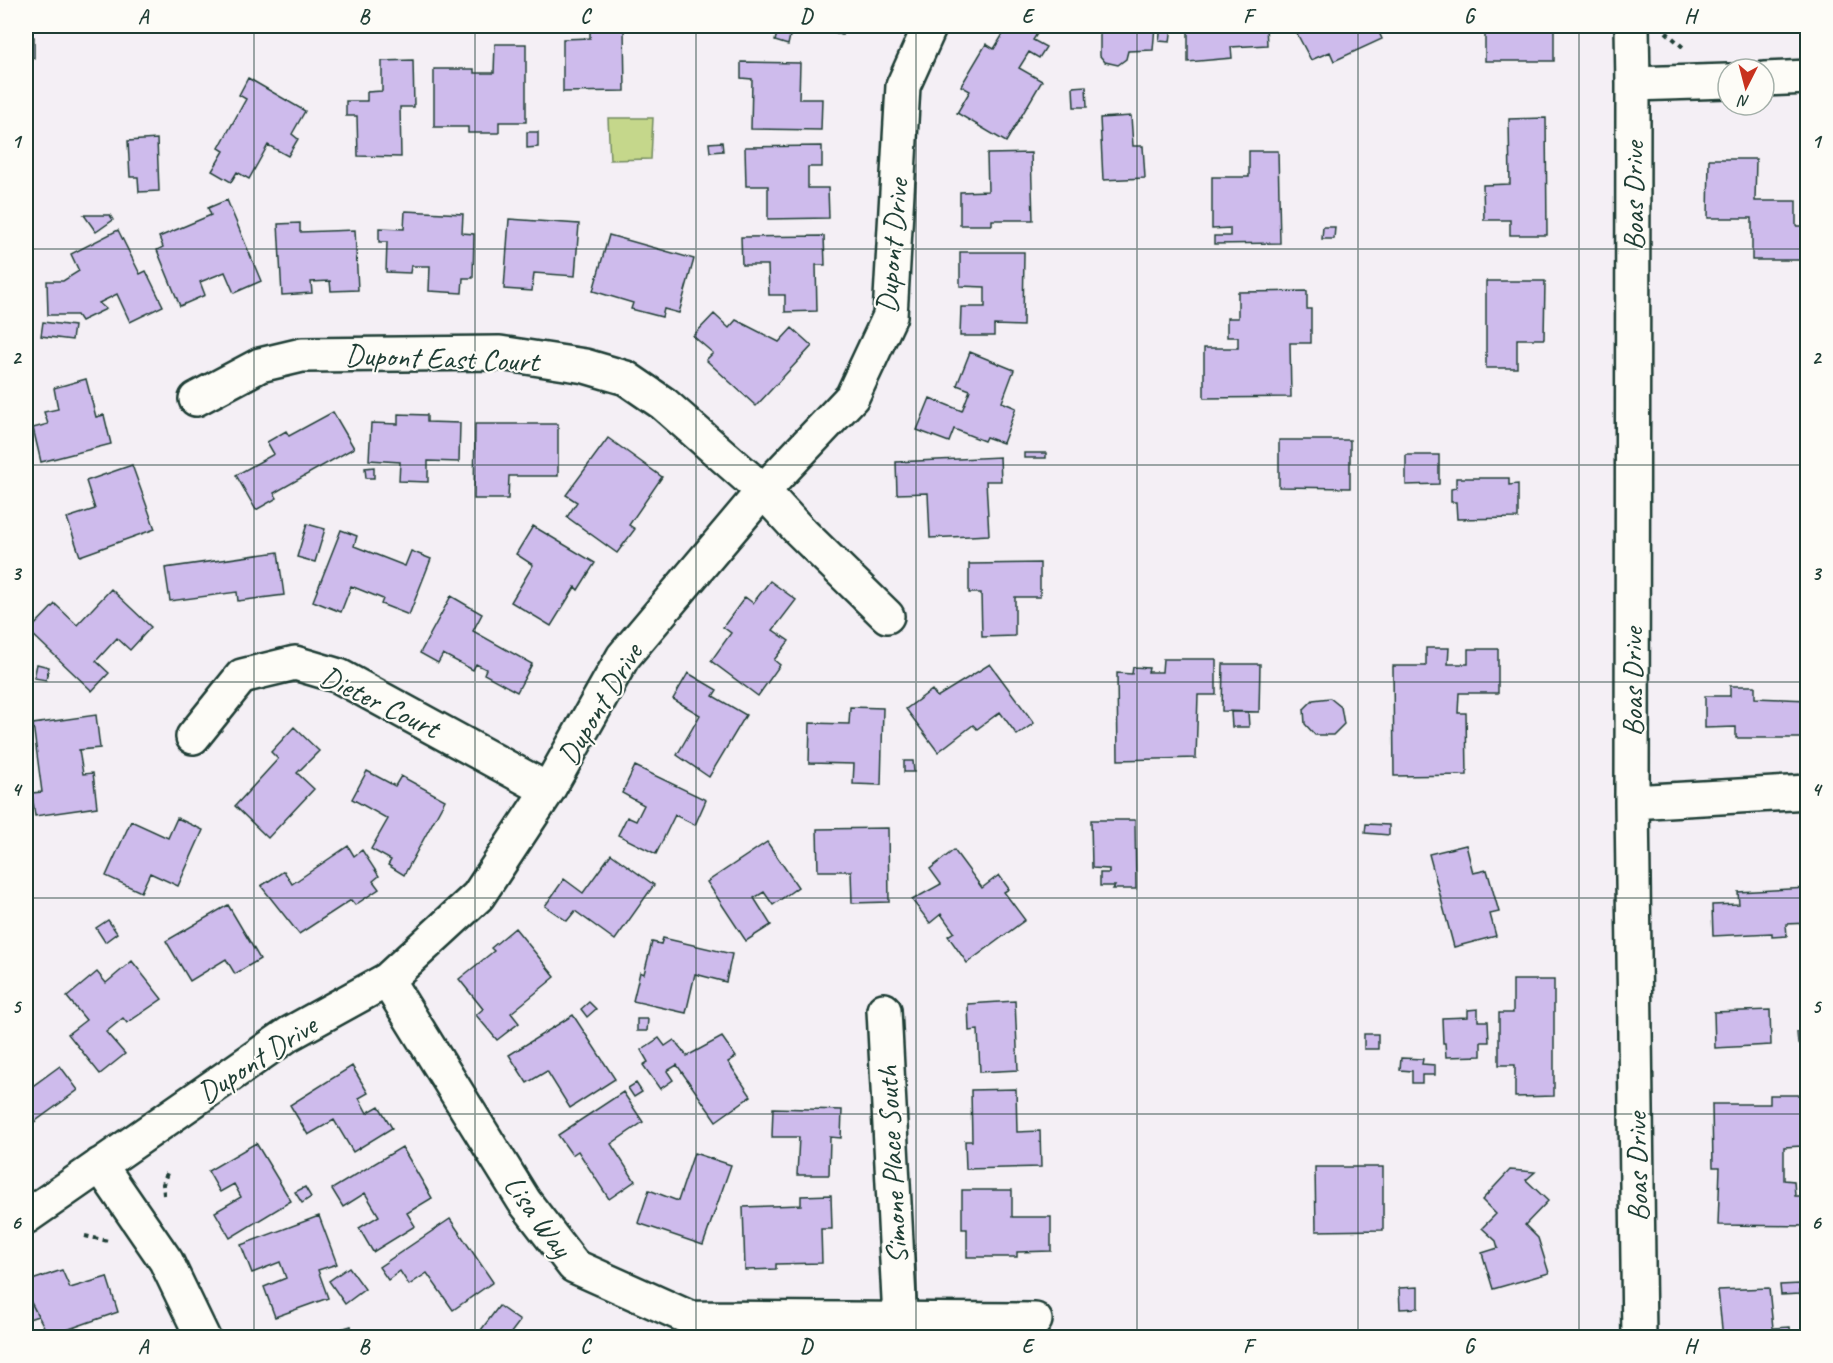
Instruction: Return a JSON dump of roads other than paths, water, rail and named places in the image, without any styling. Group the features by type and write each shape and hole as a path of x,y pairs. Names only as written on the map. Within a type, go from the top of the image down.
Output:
{"street":[{"name":"Dupont Drive","path":"26,1217 289,1034 387,980 478,896 548,790 623,657 763,491 852,397 890,316 903,86 930,26"},
{"name":"Boas Drive","path":"1632,26 1632,802 1639,1338"},
{"path":"1776,78 1808,77"},
{"path":"1633,84 1716,81"},
{"name":"Dupont East Court","path":"196,399 260,365 302,355 500,353 585,366 626,378 664,404 763,491 798,529 887,616"},
{"name":"Dieter Court","path":"193,738 242,676 295,663 339,676 548,790"},
{"path":"1632,802 1808,792"},
{"name":"Lisa Way","path":"387,980 524,1202 574,1266 690,1318 901,1328 1035,1320"},
{"name":"Simone Place South","path":"884,1010 901,1328"},
{"path":"100,1165 166,1261 203,1338"}]}
